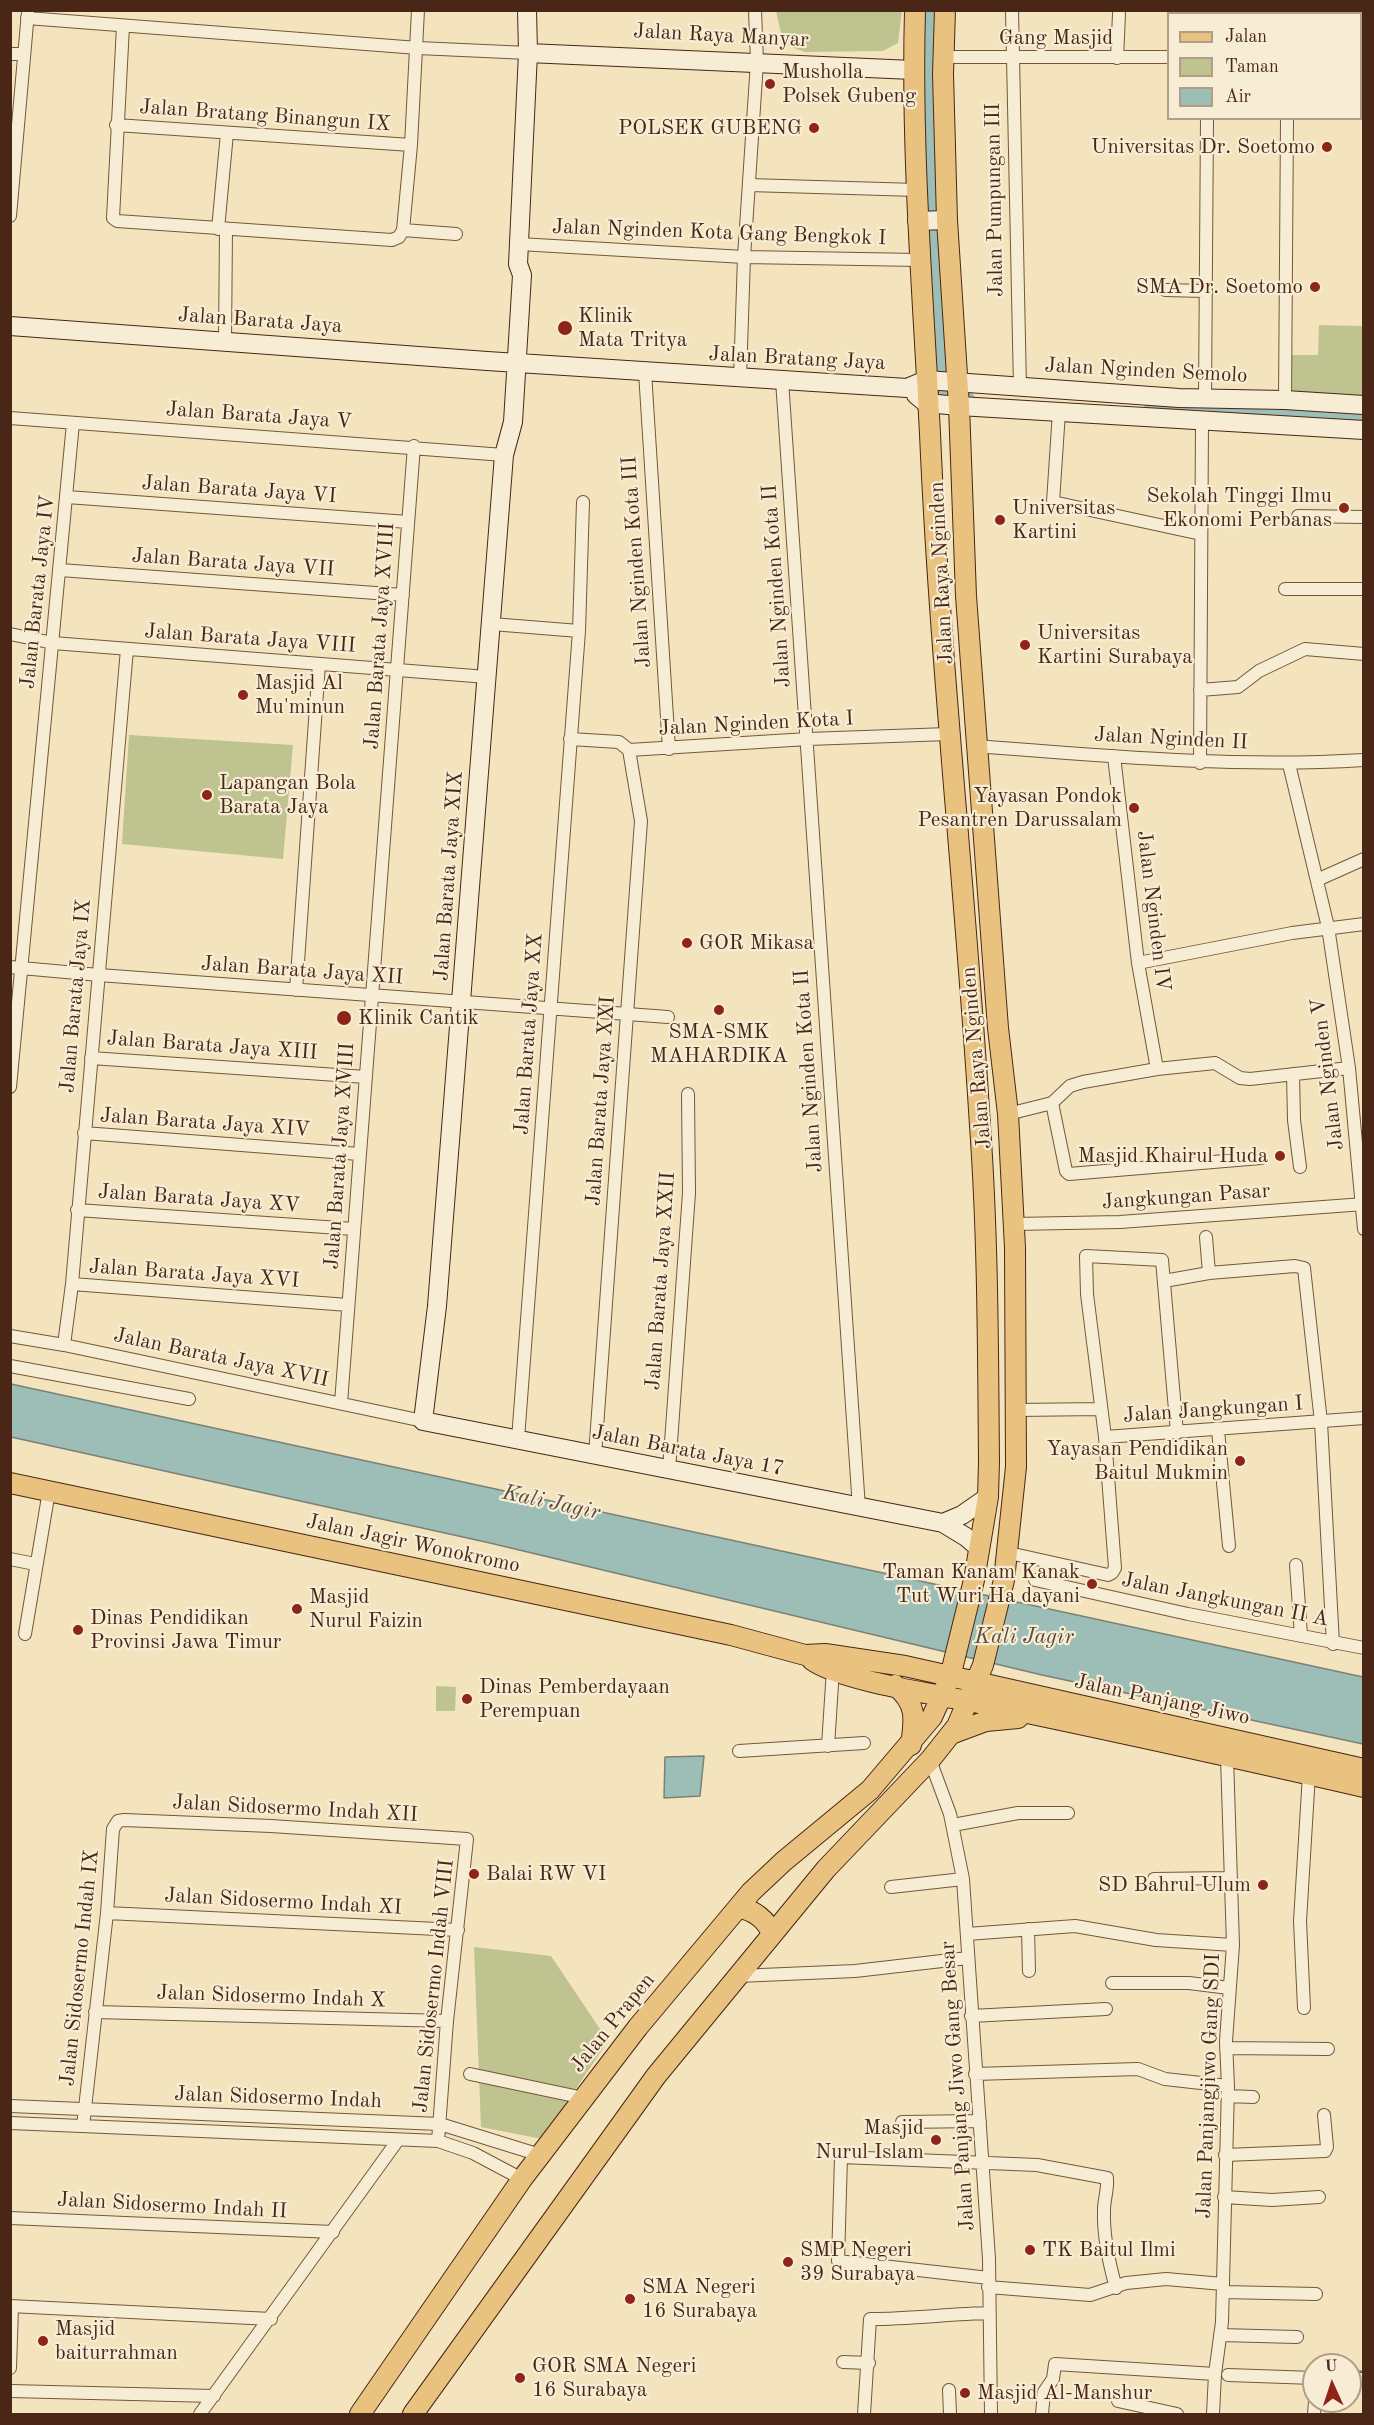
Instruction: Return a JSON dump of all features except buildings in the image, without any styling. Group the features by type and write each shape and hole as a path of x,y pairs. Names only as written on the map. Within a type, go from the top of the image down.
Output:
{"main road":[{"path":"915,10 913,70 917,190 931,221 919,260 950,389"},
{"path":"945,10 944,57 931,221 950,389"},
{"path":"926,402 950,389"},
{"name":"Jalan Raya Nginden","path":"950,389 998,1028 1008,1114 1014,1224 1017,1410 1016,1467 1009,1553 983,1665 972,1692"},
{"name":"Jalan Raya Nginden","path":"926,402 937,597 974,1030 985,1229 988,1497 974,1580 950,1677 942,1697"},
{"path":"937,597 966,596"},
{"name":"Jalan Jagir Wonokromo","path":"10,1483 731,1635 805,1654 825,1654 950,1677"},
{"name":"Jalan Jagir Wonokromo","path":"805,1654 821,1665 833,1669 942,1697 972,1692"},
{"name":"Jalan Panjang Jiwo","path":"950,1677 972,1692 1047,1718 1364,1787"},
{"path":"895,1685 906,1695 913,1711 911,1745"},
{"name":"Jalan Panjang Jiwo","path":"972,1692 1364,1769"},
{"name":"Jalan Prapen","path":"370,2410 522,2179 629,2037 757,1919 826,1869 930,1760 950,1735 972,1692"},
{"name":"Jalan Prapen","path":"413,2415 656,2076 738,1976 757,1919 751,1892 784,1861 870,1790 932,1718 942,1697"},
{"path":"950,1735 992,1720 1047,1718"}],"street":[{"path":"123,26 116,125 113,218 117,221 392,240 399,237 403,230 418,48 418,10"},
{"name":"Jalan Barata Jaya XIX","path":"423,1421 437,1306 492,624 505,448 500,421 511,363 522,275 518,264 528,53 527,10"},
{"path":"740,378 744,257 757,62 755,10"},
{"name":"Jalan Pumpungan III","path":"1012,10 1020,388"},
{"path":"10,216 15,108 24,54 27,14 123,26 418,48 528,53"},
{"path":"1117,58 1119,14"},
{"name":"Jalan Raya Manyar","path":"528,53 913,70"},
{"path":"10,54 24,54"},
{"name":"Gang Masjid","path":"944,57 1167,57"},
{"path":"1204,399 1207,120"},
{"path":"1285,400 1287,120"},
{"name":"Jalan Bratang Binangun IX","path":"116,125 411,146"},
{"path":"225,341 222,229 227,133"},
{"path":"749,185 917,190"},
{"path":"403,230 456,234"},
{"name":"Jalan Nginden Kota Gang Bengkok I","path":"519,244 744,257 919,260"},
{"path":"1165,290 1205,291"},
{"name":"Jalan Barata Jaya","path":"10,326 511,363"},
{"name":"Jalan Bratang Jaya","path":"511,363 950,389"},
{"name":"Jalan Nginden Kota III","path":"645,372 669,749"},
{"name":"Jalan Nginden Kota II","path":"782,380 859,1508"},
{"name":"Jalan Bratang Jaya","path":"907,388 926,402"},
{"name":"Jalan Nginden Semolo","path":"926,402 950,389 1020,388 1204,399 1252,412 1364,430"},
{"name":"Jalan Nginden Semolo","path":"950,389 1059,412 1202,425 1252,412 1285,400 1364,405"},
{"path":"1059,412 1052,498 1055,504 1201,534"},
{"name":"Jalan Barata Jaya V","path":"10,418 414,446 505,448"},
{"name":"Jalan Barata Jaya IV","path":"10,1087 17,968 53,643 73,423"},
{"path":"1200,763 1202,425"},
{"name":"Jalan Barata Jaya XVIII","path":"341,1403 414,446"},
{"name":"Jalan Barata Jaya VI","path":"67,497 408,522"},
{"name":"Jalan Barata Jaya XX","path":"518,1439 579,631 583,502"},
{"path":"1298,516 1364,517"},
{"name":"Jalan Barata Jaya VII","path":"60,570 403,595"},
{"path":"1285,589 1364,589"},
{"path":"492,624 579,631"},
{"name":"Jalan Barata Jaya VIII","path":"10,634 53,643 487,677"},
{"name":"Jalan Barata Jaya IX","path":"64,1345 72,1284 127,649"},
{"path":"1200,690 1238,687 1259,671 1305,650 1364,654"},
{"path":"296,990 319,664"},
{"name":"Jalan Nginden Kota I","path":"570,739 619,742 629,750 808,739 948,734"},
{"name":"Jalan Nginden II","path":"976,746 1200,763 1289,764 1364,760"},
{"name":"Jalan Barata Jaya XXI","path":"595,1455 641,821 629,750"},
{"name":"Jalan Nginden IV","path":"1114,756 1138,963 1157,1069"},
{"name":"Jalan Nginden V","path":"1289,764 1328,927 1349,1068 1364,1229"},
{"path":"1317,880 1364,859"},
{"path":"1138,963 1328,927 1364,924"},
{"name":"Jalan Barata Jaya XII","path":"17,968 669,1017"},
{"path":"974,1030 998,1028"},
{"name":"Jalan Barata Jaya XIII","path":"91,1058 366,1077"},
{"path":"1008,1114 1052,1104 1070,1086 1083,1082 1157,1069 1209,1063 1220,1065 1245,1078 1349,1068"},
{"path":"1293,1074 1294,1120 1300,1167"},
{"name":"Jalan Barata Jaya XXII","path":"669,1470 688,1193 688,1094"},
{"path":"1052,1104 1066,1172 1069,1174 1261,1158"},
{"name":"Jalan Barata Jaya XIV","path":"84,1133 359,1154"},
{"name":"Jangkungan Pasar","path":"1014,1224 1120,1222 1362,1204"},
{"name":"Jalan Barata Jaya XV","path":"77,1210 354,1229"},
{"path":"1164,1281 1209,1273 1206,1237"},
{"path":"1100,1409 1084,1257 1159,1258 1163,1262 1177,1434"},
{"name":"Jalan Jangkungan II A","path":"1035,1580 1188,1614 1301,1635 1333,1644 1321,1422 1304,1268 1295,1266 1209,1273"},
{"name":"Jalan Barata Jaya XVI","path":"72,1284 348,1305"},
{"name":"Jalan Barata Jaya XVII","path":"10,1336 64,1345 423,1421"},
{"path":"10,1366 189,1400"},
{"name":"Jalan Jangkungan I","path":"1017,1410 1100,1409 1105,1437 1177,1434 1364,1418"},
{"name":"Jalan Barata Jaya 17","path":"423,1421 943,1523 980,1549"},
{"path":"1218,1430 1229,1546"},
{"path":"1009,1553 1107,1575 1112,1573 1115,1568 1105,1437"},
{"path":"25,1634 49,1491"},
{"path":"943,1523 962,1515 988,1497"},
{"path":"10,1560 35,1564"},
{"path":"1296,1565 1301,1635"},
{"path":"1333,1644 1364,1648"},
{"path":"828,1746 833,1669"},
{"path":"739,1751 864,1743"},
{"name":"Jalan Panjangjiwo Gang SDI","path":"1213,2415 1223,2288 1226,2048 1233,1945 1227,1757"},
{"name":"Jalan Panjang Jiwo Gang Besar","path":"930,1760 953,1825 963,1879 980,2121 988,2283 991,2415"},
{"path":"1304,2008 1300,1921 1305,1874 1305,1798 1309,1774"},
{"path":"953,1825 1018,1813 1068,1813"},
{"name":"Jalan Sidosermo Indah XII","path":"124,1820 464,1837"},
{"name":"Jalan Sidosermo Indah IX","path":"83,2126 107,1912 113,1829 118,1821 124,1820"},
{"name":"Jalan Sidosermo Indah VIII","path":"438,2141 447,2021 468,1848 467,1839 464,1837"},
{"path":"1154,1879 1230,1878"},
{"path":"891,1887 963,1879"},
{"name":"Jalan Sidosermo Indah XI","path":"107,1912 458,1930"},
{"path":"967,1934 1075,1926 1156,1940 1233,1945"},
{"path":"1028,1929 1029,1971"},
{"path":"738,1976 855,1971 968,1958"},
{"path":"1112,1983 1189,1983 1230,1988"},
{"path":"971,2016 1106,2009"},
{"name":"Jalan Sidosermo Indah X","path":"95,2012 447,2021"},
{"path":"1226,2048 1328,2049"},
{"path":"975,2074 1142,2069 1165,2079 1253,2097"},
{"path":"470,2074 584,2098"},
{"name":"Jalan Sidosermo Indah","path":"10,2106 440,2124 540,2155"},
{"path":"1225,2155 1325,2151 1327,2147 1324,2115"},
{"path":"256,2118 256,2134"},
{"path":"902,2122 980,2121"},
{"name":"Jalan Sidosermo Indah","path":"10,2123 438,2141 473,2153 522,2179"},
{"path":"375,2139 379,2164"},
{"path":"200,2415 398,2140"},
{"path":"1116,2288 1106,2247 1104,2212 1108,2192 1107,2178 1037,2165 960,2160 841,2158 838,2261 1090,2295 1116,2288 1126,2283 1166,2279 1223,2288 1316,2295"},
{"path":"1224,2197 1272,2200 1319,2197"},
{"name":"Jalan Sidosermo Indah II","path":"10,2218 333,2232"},
{"path":"10,2368 11,2307 271,2319"},
{"path":"864,2415 870,2319 919,2319 956,2314 989,2313"},
{"path":"1220,2335 1297,2337"},
{"path":"843,2362 869,2363"},
{"path":"1042,2415 1044,2392 1053,2379 1055,2364 1215,2374"},
{"path":"1228,2375 1302,2378"},
{"path":"949,2390 950,2415"},
{"path":"10,2391 214,2396"},
{"path":"1118,2401 1177,2415"}],"green space":[{"path":"776,11 902,11 898,43 883,51 805,52 789,46 781,33"},
{"path":"1362,23 1364,24 1362,98"},
{"path":"1319,325 1363,326 1363,396 1289,395 1289,355 1318,355"},
{"name":"Lapangan Bola Barata Jaya","path":"129,735 293,745 283,859 122,844"},
{"path":"436,1686 456,1687 455,1711 436,1711"},
{"path":"474,1947 551,1956 608,2041 542,2139 481,2127"}],"water":[{"name":"Kali Jagir","path":"11,1384 1363,1677 1363,1744 1042,1675 490,1543 11,1437"},
{"path":"704,1756 700,1796 664,1798 665,1757"}],"waterway":[{"path":"932,10 933,230 945,400 966,401"},
{"path":"1154,409 1364,419"}],"place":[{"name":"Musholla Polsek Gubeng","path":"770,84"},
{"name":"POLSEK GUBENG","path":"814,128"},
{"name":"Universitas Dr. Soetomo","path":"1327,147"},
{"name":"SMA Dr. Soetomo","path":"1315,287"},
{"name":"Klinik Mata Tritya","path":"565,328"},
{"name":"Sekolah Tinggi Ilmu Ekonomi Perbanas","path":"1344,508"},
{"name":"Universitas Kartini","path":"1000,520"},
{"name":"Universitas Kartini Surabaya","path":"1025,645"},
{"name":"Masjid Al Mu'minun","path":"243,695"},
{"name":"Lapangan Bola Barata Jaya","path":"207,795"},
{"name":"Yayasan Pondok Pesantren Darussalam","path":"1134,808"},
{"name":"GOR Mikasa","path":"687,943"},
{"name":"SMA-SMK MAHARDIKA","path":"719,1010"},
{"name":"Klinik Cantik","path":"344,1018"},
{"name":"Masjid Khairul Huda","path":"1280,1156"},
{"name":"Yayasan Pendidikan Baitul Mukmin","path":"1240,1461"},
{"name":"Taman Kanam Kanak Tut Wuri Ha dayani","path":"1092,1584"},
{"name":"Masjid Nurul Faizin","path":"297,1609"},
{"name":"Dinas Pendidikan Provinsi Jawa Timur","path":"78,1630"},
{"name":"Dinas Pemberdayaan Perempuan","path":"467,1699"},
{"name":"Balai RW VI","path":"474,1874"},
{"name":"SD Bahrul Ulum","path":"1263,1885"},
{"name":"Masjid Nurul Islam","path":"936,2140"},
{"name":"TK Baitul Ilmi","path":"1030,2250"},
{"name":"SMP Negeri 39 Surabaya","path":"788,2262"},
{"name":"SMA Negeri 16 Surabaya","path":"630,2299"},
{"name":"Masjid baiturrahman","path":"43,2341"},
{"name":"GOR SMA Negeri 16 Surabaya","path":"520,2378"},
{"name":"Masjid Al-Manshur","path":"965,2393"}]}
